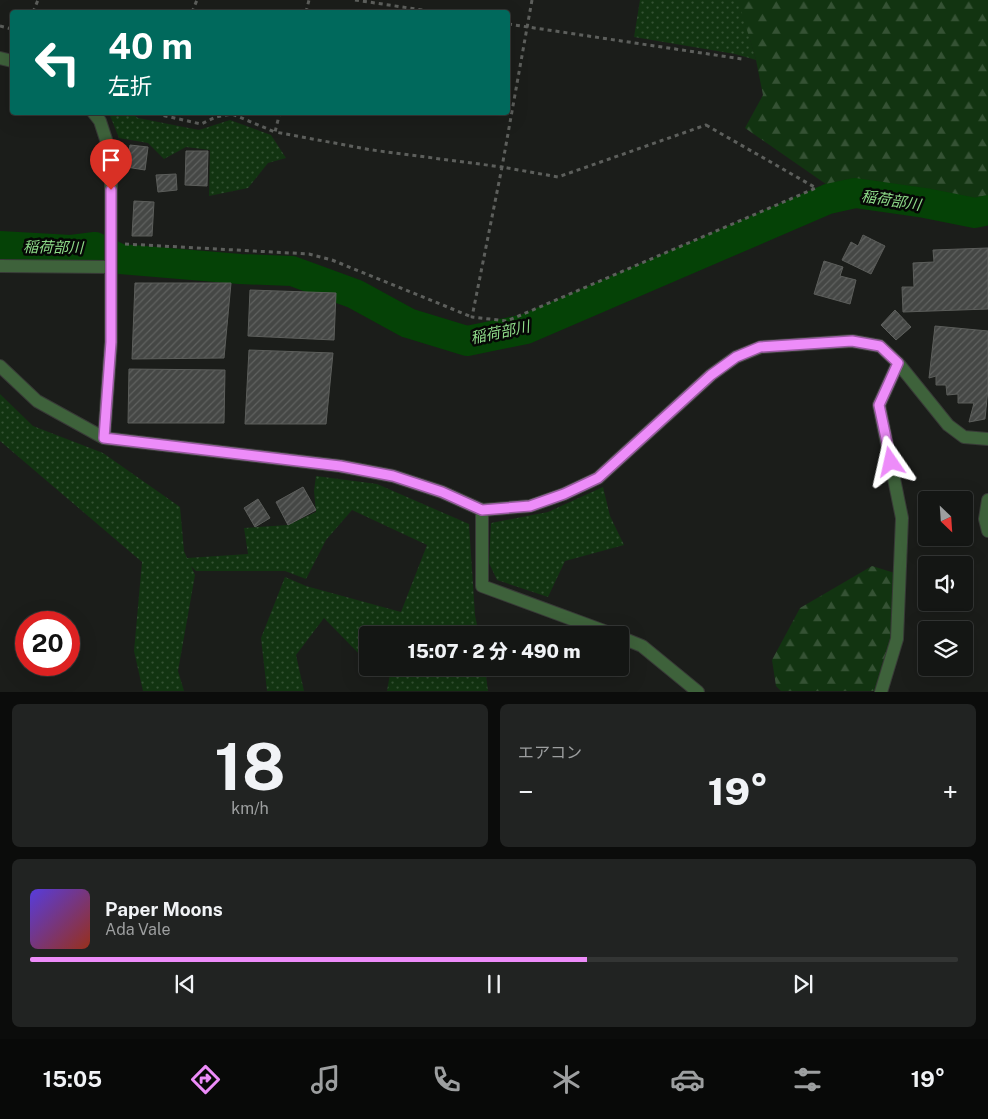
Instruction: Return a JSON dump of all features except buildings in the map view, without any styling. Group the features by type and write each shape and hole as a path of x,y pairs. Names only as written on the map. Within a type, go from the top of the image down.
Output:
{"street":[{"path":"96,115 100,121 111,155 111,342 104,438"},
{"path":"0,266 110,267"},
{"path":"0,366 37,401 104,438 340,466 393,476 442,492 482,510 530,506 564,494 598,478 711,375 736,357 760,347 852,341 880,346 898,363 948,425 964,437 988,439"},
{"path":"883,691 897,639 902,518 879,405 898,363"},
{"path":"988,500 984,519 988,531"},
{"path":"482,510 482,586 591,626"},
{"path":"629,641 642,646 698,692"}],"path":[{"path":"354,0 422,10"},
{"path":"472,317 502,167 532,0"},
{"path":"510,24 742,59"},
{"path":"160,115 201,124 228,115"},
{"path":"110,243 309,254 332,260 472,317 507,322 816,188 706,125 558,177 502,167 372,150 275,132 234,115"},
{"path":"275,132 279,115"}],"green space":[{"path":"640,0 739,0 756,60 735,54 634,37"},
{"path":"738,0 988,0 988,199 954,209 833,189 745,128 763,95 756,60"},
{"path":"110,115 134,115 138,118 199,130 230,120 271,135 286,158 268,163 248,188 209,196 210,150 186,147 164,159 148,143 119,138"},
{"path":"0,394 33,426 103,453 180,507 184,551 187,558 248,554 244,528 288,525 316,512 314,491 316,476 377,484 469,524 477,626 359,626 359,654 324,618 296,655 304,691 267,691 261,638 285,577 306,586 401,612 427,545 352,510 326,540 306,579 285,571 196,571 191,566 195,575 178,671 184,691 143,691 134,651 142,562 0,441"},
{"path":"603,487 610,516 624,545 565,561 548,597 497,580 489,563 491,523 548,512"},
{"path":"872,566 898,574 897,649 875,691 781,691 776,686 772,660 800,608"},
{"path":"390,676 486,676 488,691 387,691"}],"waterway":[{"name":"稲荷部川","path":"0,246 71,250 95,247 120,259 240,269 292,271 355,294 408,323 467,341 526,329 828,199 855,193 925,203 975,213 988,210"}],"route":[{"path":"111,190 111,342 104,438 340,466 393,476 442,492 482,510 530,506 564,494 598,478 688,398 711,375 736,357 760,347 852,341 880,346 898,363 879,405 891,462"}]}
